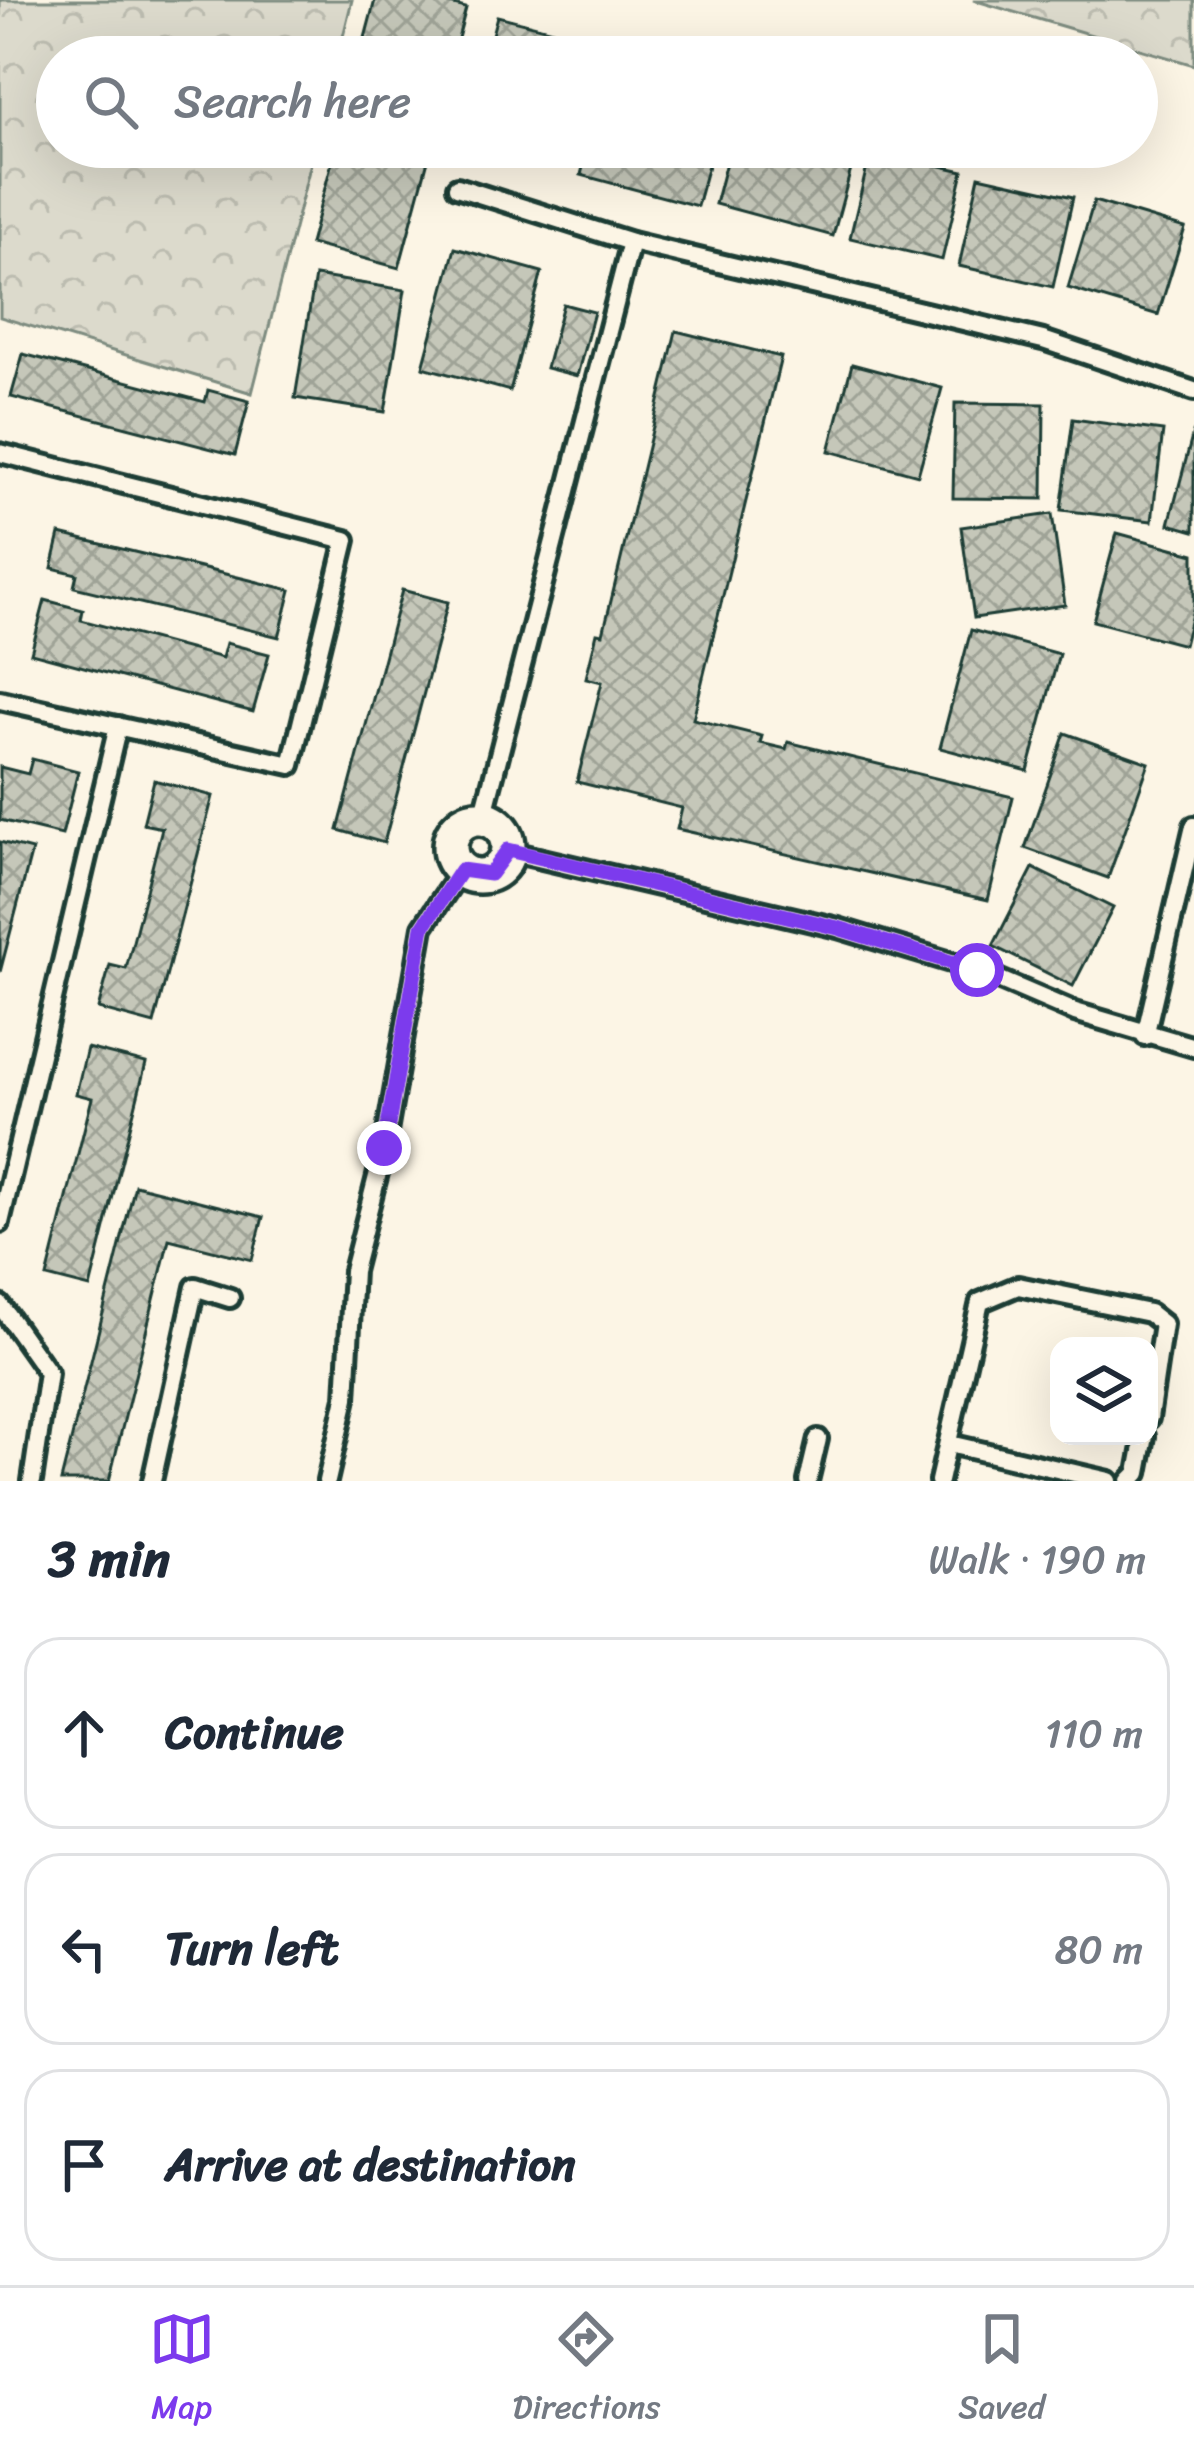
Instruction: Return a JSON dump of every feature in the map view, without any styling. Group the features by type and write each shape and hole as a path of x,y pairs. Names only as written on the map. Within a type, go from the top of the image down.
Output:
{"street":[{"path":"483,818 500,826 508,850 490,874 461,870 451,854 452,836 464,821 483,818"}],"lane":[{"path":"457,187 631,242 1043,340 1194,391"},
{"path":"483,818 631,242"},
{"path":"0,453 346,541 291,765 0,700"},
{"path":"0,1220 118,726"},
{"path":"1145,1036 1194,826"},
{"path":"508,850 838,928 977,970 1145,1036 1194,1047"},
{"path":"327,1481 346,1398 353,1271 384,1148 423,927 461,870"},
{"path":"939,1481 980,1302 1018,1286 1149,1313 1163,1324 1158,1358"},
{"path":"152,1481 195,1287 230,1298"},
{"path":"0,1305 48,1373 32,1481"},
{"path":"808,1481 818,1439"},
{"path":"949,1444 1109,1481"},
{"path":"1130,1481 1138,1473 1143,1445"}],"green space":[{"path":"0,0 352,0 343,36 36,36 36,168 310,168 252,393 0,317"},
{"path":"973,0 1194,0 1194,65 1158,54 1158,36 1095,36"}],"building":[{"path":"375,0 434,0 466,8 459,36 366,36"},
{"path":"497,16 576,36 492,36"},
{"path":"330,168 426,168 399,268 310,244"},
{"path":"583,168 707,168 697,206 581,175"},
{"path":"724,168 851,168 833,236 715,204"},
{"path":"867,168 963,171 942,260 850,238"},
{"path":"979,176 1073,197 1053,287 959,266"},
{"path":"1094,201 1185,228 1158,315 1068,288"},
{"path":"455,248 542,272 510,391 423,367"},
{"path":"315,276 405,290 385,412 295,398"},
{"path":"563,304 594,312 577,376 546,368"},
{"path":"676,331 781,357 693,719 762,736 760,743 786,749 788,742 1013,797 988,900 677,829 682,808 577,782 602,682 586,678 597,633 603,634"},
{"path":"23,354 205,402 208,390 249,401 235,455 11,397"},
{"path":"852,364 942,388 918,475 829,451"},
{"path":"955,403 1044,404 1043,499 953,498"},
{"path":"1073,419 1163,431 1152,521 1061,510"},
{"path":"1194,434 1194,531 1169,524"},
{"path":"1052,514 1065,605 974,618 961,527"},
{"path":"1117,533 1194,554 1194,606 1184,645 1093,621"},
{"path":"60,534 291,590 279,637 74,587 77,574 52,568"},
{"path":"402,590 448,602 384,843 338,830"},
{"path":"45,600 83,610 81,620 222,658 226,643 269,654 253,712 31,653"},
{"path":"971,630 1059,654 1028,771 940,748"},
{"path":"1065,733 1149,763 1108,878 1025,848"},
{"path":"32,759 78,771 62,835 0,820 0,767 28,774"},
{"path":"154,780 213,796 154,1024 98,1009 110,965 126,969 162,828 143,824"},
{"path":"0,842 32,850 0,972"},
{"path":"1033,868 1113,908 1073,986 993,946"},
{"path":"87,1048 146,1063 90,1288 47,1277 92,1098 76,1094"},
{"path":"135,1185 263,1217 252,1260 169,1239 109,1481 61,1481"}],"route":[{"path":"384,1148 423,927 447,884 461,870 490,874 508,850 838,928 977,970"}]}
